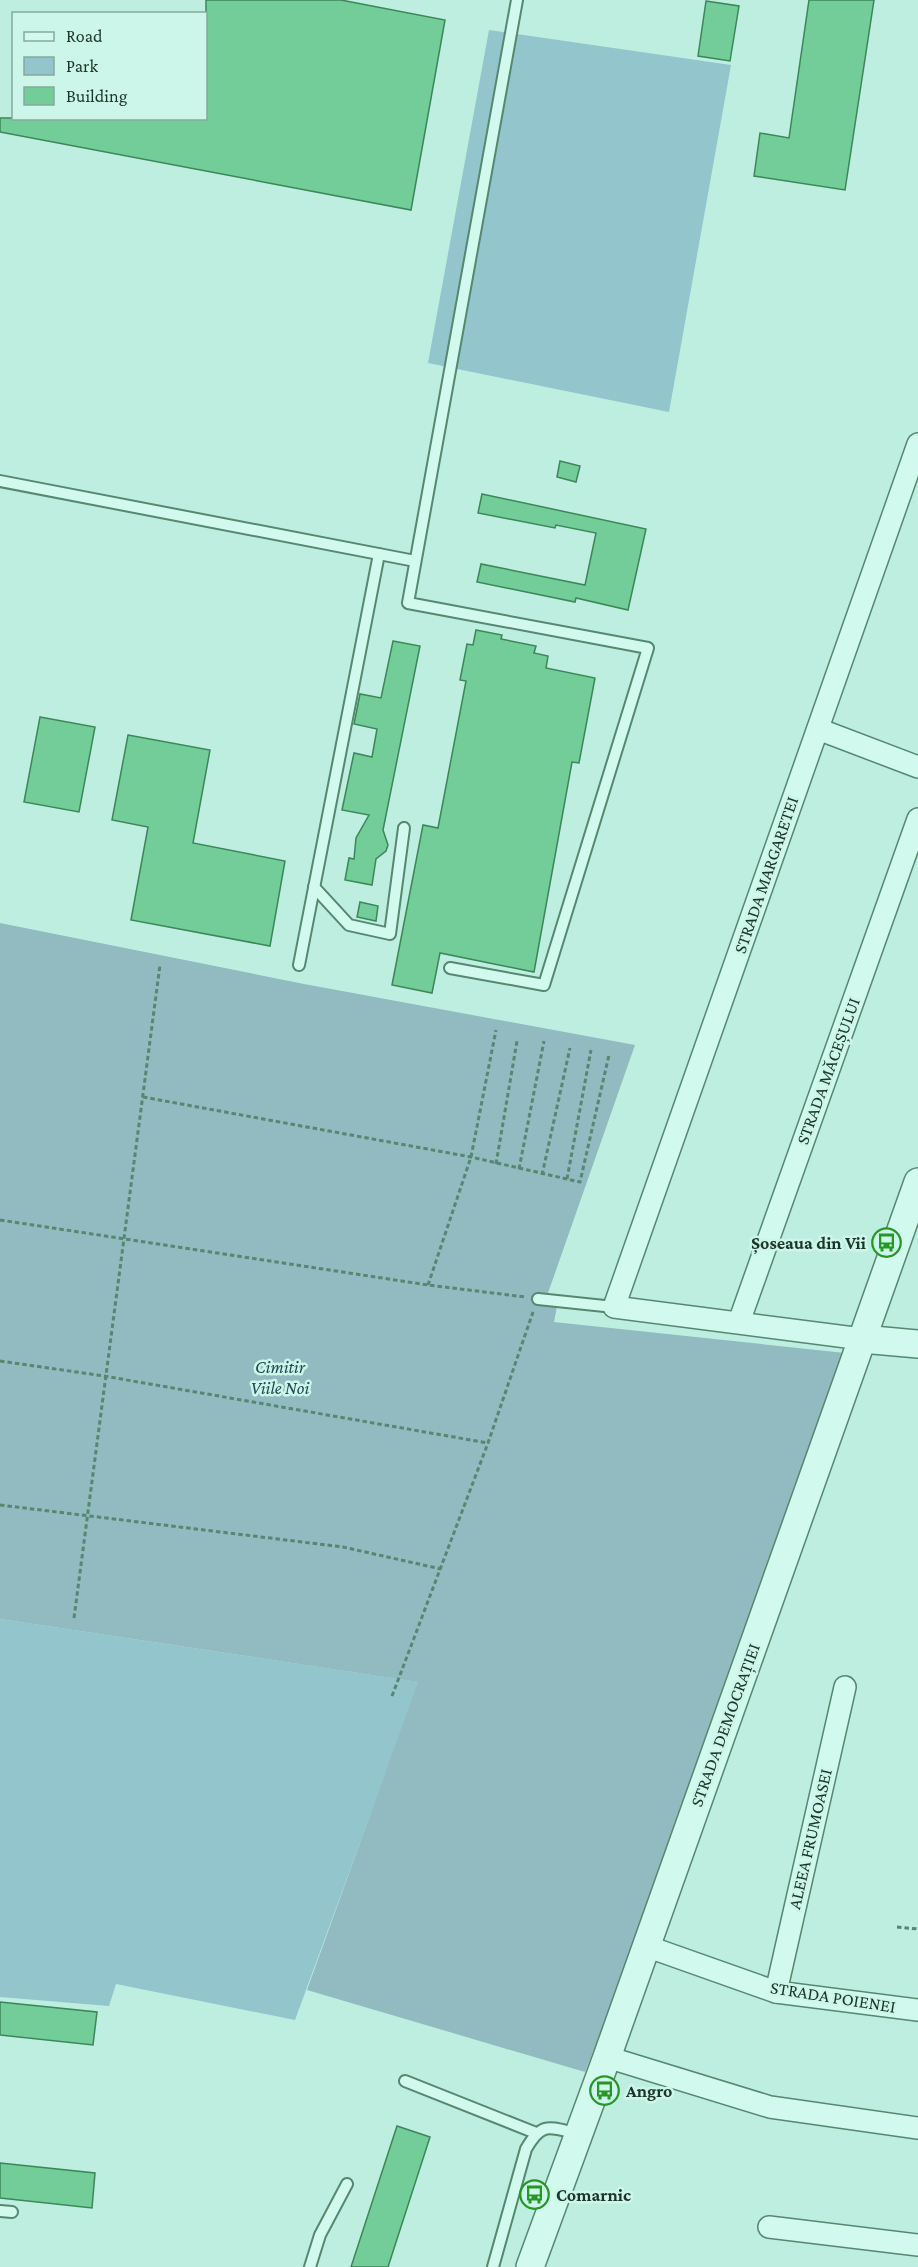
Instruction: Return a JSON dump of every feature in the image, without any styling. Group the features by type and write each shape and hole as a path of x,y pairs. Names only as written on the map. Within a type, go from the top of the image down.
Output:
{"street":[{"name":"STRADA MARGARETEI","path":"614,1307 918,444"},
{"path":"818,729 918,767"},
{"name":"STRADA MĂCEȘULUI","path":"739,1322 918,819"},
{"name":"STRADA DEMOCRAȚIEI","path":"530,2267 918,1182"},
{"path":"614,1307 918,1344"},
{"name":"ALEEA FRUMOASEI","path":"776,1992 845,1687"},
{"name":"STRADA POIENEI","path":"646,1946 776,1992 918,2010"},
{"path":"607,2056 770,2107 918,2128"},
{"path":"769,2227 918,2245"}],"lane":[{"path":"450,968 544,985 648,648 408,603 517,0"},
{"path":"0,481 415,561"},
{"path":"299,965 379,554"},
{"path":"314,887 349,924 390,934 404,828"},
{"path":"538,1299 614,1307"},
{"path":"405,2081 536,2133"},
{"path":"493,2267 526,2149 536,2133 550,2127 579,2134"},
{"path":"310,2267 320,2235 347,2184"},
{"path":"0,2211 12,2212"}],"path":[{"path":"74,1618 122,1239 160,965"},
{"path":"428,1286 471,1157 496,1030"},
{"path":"496,1164 517,1041"},
{"path":"519,1169 544,1041"},
{"path":"542,1175 570,1048"},
{"path":"567,1179 591,1050"},
{"path":"143,1097 471,1157 580,1182 609,1055"},
{"path":"0,1220 428,1286 538,1299 488,1443 392,1696"},
{"path":"0,1360 488,1443"},
{"path":"0,1505 343,1547 441,1569"},
{"path":"897,1928 918,1929"}],"green space":[{"path":"489,30 731,65 669,412 428,363"},
{"name":"Cimitir Viile Noi","path":"0,923 304,984 635,1045 548,1293 558,1301 554,1322 845,1353 667,1864 585,2072 307,1990 418,1682 0,1619"},
{"path":"0,1619 419,1682 295,2020 116,1984 109,2006 0,1997"}],"building":[{"path":"206,0 341,0 445,20 411,210 0,132 0,118 12,118 12,120 207,120"},
{"path":"809,0 874,0 845,190 754,176 760,133 789,138"},
{"path":"706,1 739,6 730,61 698,56"},
{"path":"560,461 580,466 576,482 557,477"},
{"path":"482,494 646,529 628,610 576,598 575,602 477,582 481,564 585,585 596,533 556,525 555,528 478,513"},
{"path":"476,630 502,635 501,639 536,646 534,653 548,656 546,668 595,678 579,763 572,762 534,972 440,953 432,993 392,985 423,825 438,828 466,681 460,680 467,644 473,645"},
{"path":"393,641 420,646 383,830 388,845 386,851 376,859 372,885 345,880 349,858 354,859 356,838 369,815 342,810 354,753 372,757 377,729 354,724 360,694 381,698"},
{"path":"40,717 95,727 79,812 24,802"},
{"path":"128,735 210,750 193,843 285,861 270,946 131,920 148,827 112,820"},
{"path":"360,902 378,906 376,921 357,917"},
{"path":"0,2002 97,2012 93,2045 0,2035"},
{"path":"397,2126 430,2137 388,2267 351,2267"},
{"path":"0,2163 95,2173 92,2208 0,2198"}],"place":[{"name":"Șoseaua din Vii","path":"887,1243"},
{"name":"Angro","path":"605,2091"},
{"name":"Comarnic","path":"535,2195"}]}
